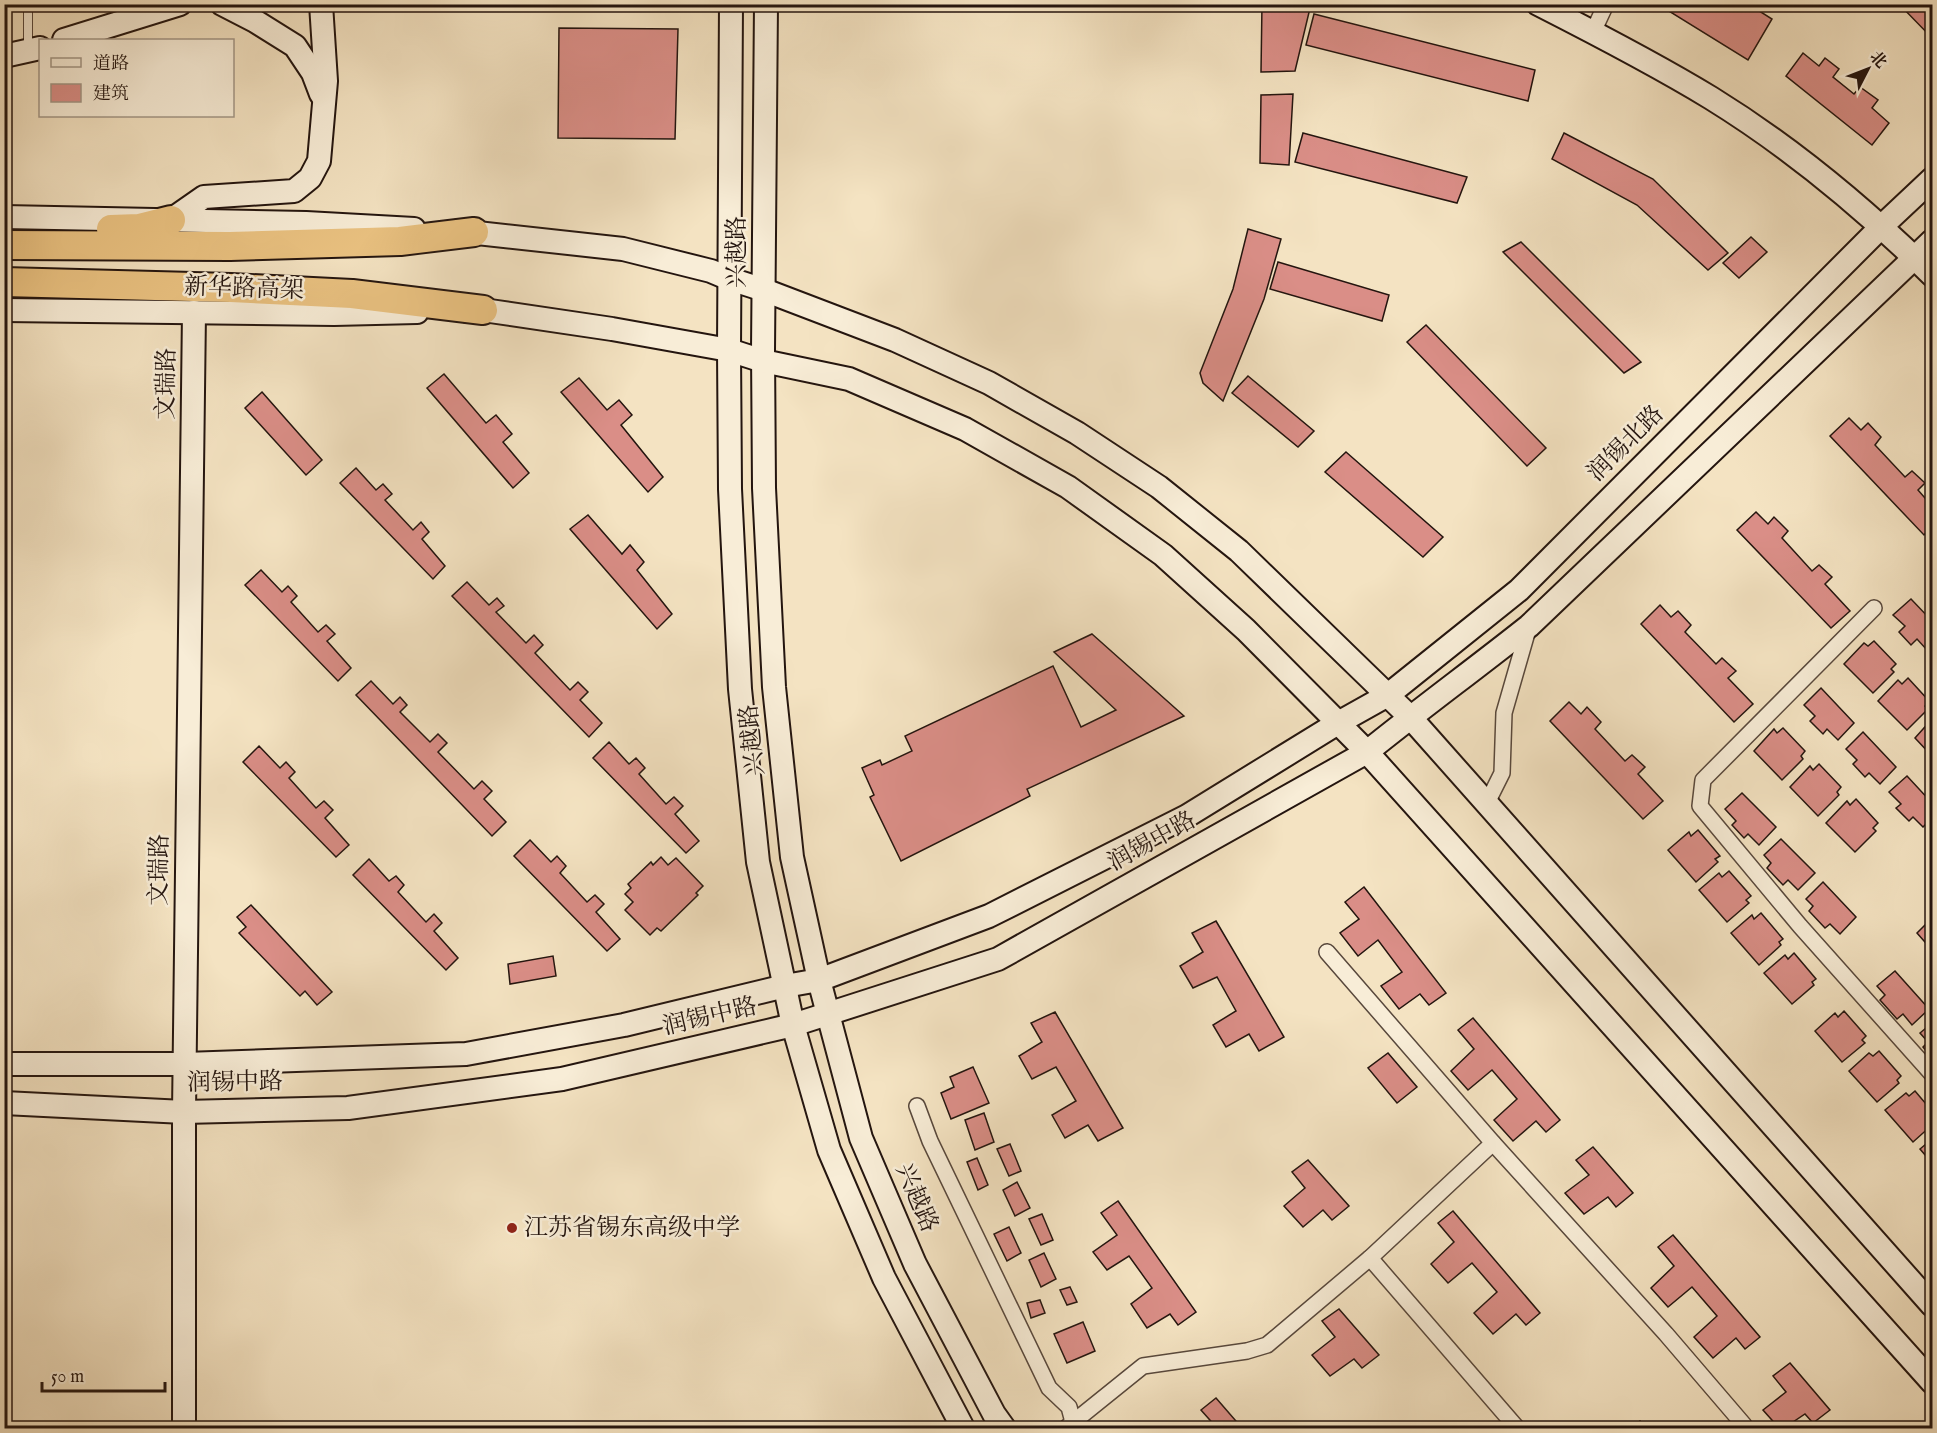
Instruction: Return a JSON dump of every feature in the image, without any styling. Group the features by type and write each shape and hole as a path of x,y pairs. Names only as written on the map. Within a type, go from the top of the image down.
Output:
{"highway":[{"path":"4,230 139,228 171,220"},
{"name":"新华路高架","path":"4,245 230,246 400,241 474,232"},
{"name":"新华路高架","path":"4,282 231,288 352,294 483,310"}],"main road":[{"path":"67,39 180,4"},
{"path":"222,4 295,46 313,73 324,103"},
{"path":"171,220 204,197 294,190 310,178 319,161 326,81 321,4"},
{"name":"兴越路","path":"731,4 730,489 740,690 758,862 793,1025 833,1161 884,1278 963,1428"},
{"name":"兴越路","path":"766,4 764,488 774,687 792,857 819,980 861,1138 915,1264 994,1414 1004,1428"},
{"path":"1538,4 1712,99 1790,152 1882,226 1932,275"},
{"path":"4,56 34,50"},
{"name":"润锡北路","path":"1338,723 1388,695 1519,590 1932,178"},
{"path":"4,217 306,223 474,232 623,249 711,271 764,290 895,340 989,383 1077,433 1159,487 1239,551 1388,695 1487,803 1932,1305"},
{"path":"1367,752 1529,627 1932,242"},
{"path":"4,310 334,314 483,310 612,329 729,350 763,361 849,379 965,429 1068,488 1163,555 1246,630 1367,752 1932,1382"},
{"name":"文瑞路","path":"184,1428 184,1112 194,312"},
{"name":"润锡中路","path":"4,1064 185,1064 466,1054 624,1025 819,980 989,916 1187,816 1338,723"},
{"name":"润锡中路","path":"4,1103 184,1112 348,1108 562,1078 793,1025 998,959 1367,752"}],"street":[{"path":"1593,32 1606,4"},
{"path":"1874,608 1703,780 1700,806 1800,926 1932,1074"},
{"path":"1487,803 1502,773 1504,713 1529,627"},
{"path":"1328,952 1493,1143 1666,1334 1744,1425"},
{"path":"917,1106 930,1141 1049,1388 1069,1407 1072,1426"},
{"path":"1072,1426 1143,1366 1247,1351 1267,1345 1370,1258 1493,1143"},
{"path":"1370,1258 1517,1428"}],"lane":[{"path":"28,4 34,50"}],"building":[{"path":"1262,4 1311,4 1295,71 1261,72"},
{"path":"1706,4 1712,8 1715,4 1759,4 1756,9 1772,19 1748,60 1659,5"},
{"path":"1899,4 1932,4 1932,38"},
{"path":"1314,14 1535,70 1528,101 1306,45"},
{"path":"559,28 678,29 675,139 558,138"},
{"path":"1803,53 1819,66 1825,58 1839,69 1833,77 1854,94 1860,87 1878,100 1872,108 1889,123 1872,145 1786,76"},
{"path":"1293,94 1289,165 1260,163 1261,95"},
{"path":"1303,133 1467,177 1457,203 1295,162"},
{"path":"1564,133 1653,179 1728,253 1708,270 1637,205 1552,159"},
{"path":"1248,229 1281,239 1264,299 1223,401 1203,383 1200,373 1233,289"},
{"path":"1751,237 1767,252 1739,278 1723,263"},
{"path":"1521,242 1641,362 1624,373 1503,252"},
{"path":"1278,262 1389,295 1382,321 1270,289"},
{"path":"1426,325 1546,448 1527,466 1407,342"},
{"path":"444,374 486,423 496,415 512,434 503,442 529,473 513,488 427,388"},
{"path":"1248,376 1314,431 1298,447 1232,393"},
{"path":"579,378 607,410 619,400 632,415 621,425 663,477 648,492 561,392"},
{"path":"262,392 322,460 306,475 245,408"},
{"path":"1849,418 1861,430 1868,423 1881,437 1875,445 1905,477 1912,471 1925,483 1918,490 1932,506 1932,526 1924,535 1830,436"},
{"path":"1346,452 1443,537 1423,557 1325,472"},
{"path":"356,468 376,490 383,484 392,494 385,500 413,530 421,522 429,532 422,539 445,566 433,579 340,483"},
{"path":"1756,512 1768,524 1774,517 1788,531 1782,538 1812,571 1819,565 1832,577 1825,584 1850,611 1831,628 1737,530"},
{"path":"588,515 622,554 630,545 644,562 637,570 672,614 657,629 570,529"},
{"path":"261,570 282,592 288,586 297,596 291,602 318,632 326,625 335,634 327,641 351,668 338,681 245,585"},
{"path":"467,582 489,605 497,598 504,606 496,612 526,643 534,635 543,645 535,653 570,690 578,682 588,692 580,700 602,723 589,737 452,596"},
{"path":"1911,599 1932,621 1932,645 1927,650 1917,639 1911,645 1899,632 1905,626 1893,615"},
{"path":"1660,605 1671,617 1678,611 1691,625 1685,632 1716,664 1722,658 1736,671 1728,678 1753,704 1734,722 1641,624"},
{"path":"1092,634 1184,716 1027,789 1030,796 901,861 870,797 874,795 862,768 880,760 882,765 912,751 905,736 1053,666 1081,727 1116,710 1054,652"},
{"path":"1874,641 1896,664 1891,669 1894,672 1873,693 1844,664 1864,643 1868,646"},
{"path":"1908,678 1930,702 1925,706 1928,709 1907,730 1878,701 1898,680 1902,684"},
{"path":"371,681 393,704 400,697 407,705 400,712 430,742 438,734 447,743 438,752 474,789 482,781 492,791 484,799 506,822 492,836 356,695"},
{"path":"1821,688 1854,723 1838,740 1827,729 1823,734 1810,721 1815,716 1804,705"},
{"path":"1569,702 1581,714 1587,707 1601,722 1595,729 1625,761 1632,755 1645,767 1638,774 1663,801 1643,819 1550,721"},
{"path":"1932,719 1932,756 1915,738"},
{"path":"1783,728 1805,751 1801,756 1803,759 1782,780 1754,751 1774,729 1777,733"},
{"path":"1863,732 1896,767 1880,784 1869,773 1865,777 1853,764 1857,760 1846,749"},
{"path":"609,742 629,764 636,758 645,768 639,774 666,804 674,797 683,806 675,814 699,841 686,853 593,758"},
{"path":"259,746 280,768 286,762 295,772 289,778 316,808 324,801 333,810 325,818 349,845 336,857 243,762"},
{"path":"1819,764 1841,787 1837,792 1839,795 1818,816 1790,787 1810,766 1813,770"},
{"path":"1907,776 1932,803 1932,818 1923,827 1913,817 1909,821 1896,808 1901,804 1889,792"},
{"path":"1742,793 1776,827 1759,845 1748,834 1744,838 1732,825 1736,821 1725,809"},
{"path":"1856,799 1878,823 1873,828 1876,831 1855,852 1826,823 1847,801 1850,805"},
{"path":"1698,830 1720,856 1715,859 1718,862 1696,882 1668,850 1689,832 1691,836"},
{"path":"1781,839 1815,873 1798,890 1788,880 1783,885 1767,868 1771,863 1764,855"},
{"path":"530,840 551,862 557,856 566,866 560,873 587,902 595,895 604,904 596,912 620,939 607,951 514,856"},
{"path":"661,857 668,865 676,858 703,886 696,893 698,895 661,931 657,928 650,935 625,910 633,902 625,894 631,888 628,884 651,862 653,865"},
{"path":"369,859 389,881 396,876 404,885 398,892 426,922 434,914 442,923 434,931 458,958 446,970 353,875"},
{"path":"1729,871 1751,896 1746,900 1749,903 1727,922 1699,890 1719,873 1722,877"},
{"path":"1823,882 1856,917 1840,934 1830,924 1825,928 1809,911 1813,906 1806,899"},
{"path":"1364,887 1446,993 1429,1005 1420,994 1399,1009 1381,986 1402,972 1378,940 1358,956 1340,933 1359,919 1345,902"},
{"path":"251,905 332,992 317,1005 305,991 300,996 239,933 246,927 237,917"},
{"path":"1761,913 1783,939 1779,942 1781,945 1759,965 1731,933 1752,915 1754,919"},
{"path":"1932,918 1932,950 1917,933"},
{"path":"1216,921 1284,1037 1259,1051 1249,1034 1226,1047 1213,1025 1236,1011 1217,977 1193,988 1180,966 1203,952 1192,933"},
{"path":"1794,953 1816,979 1812,982 1814,985 1792,1004 1764,973 1785,955 1788,959"},
{"path":"553,956 556,976 510,984 508,964"},
{"path":"1895,971 1929,1009 1912,1025 1903,1014 1897,1019 1880,1000 1885,995 1877,986"},
{"path":"1844,1011 1866,1036 1862,1040 1865,1043 1842,1062 1815,1031 1835,1013 1838,1017"},
{"path":"1055,1012 1123,1128 1098,1141 1088,1125 1065,1138 1052,1115 1076,1101 1056,1067 1032,1079 1019,1056 1042,1042 1031,1023"},
{"path":"1473,1018 1560,1120 1546,1132 1536,1121 1513,1141 1494,1120 1517,1099 1492,1070 1468,1090 1451,1071 1474,1049 1458,1030"},
{"path":"1932,1023 1932,1058 1923,1047 1928,1042 1920,1033"},
{"path":"1879,1051 1901,1076 1897,1080 1899,1083 1877,1102 1849,1071 1869,1053 1873,1056"},
{"path":"1388,1053 1417,1087 1397,1103 1368,1068"},
{"path":"973,1067 989,1103 951,1119 941,1093 954,1087 950,1077"},
{"path":"1915,1091 1932,1111 1932,1125 1913,1142 1885,1110 1906,1093 1909,1096"},
{"path":"984,1113 994,1142 975,1150 965,1120"},
{"path":"1932,1139 1932,1163 1920,1149"},
{"path":"1010,1144 1021,1171 1009,1176 997,1149"},
{"path":"1593,1147 1633,1193 1616,1207 1608,1197 1584,1214 1565,1193 1589,1175 1576,1160"},
{"path":"977,1158 988,1185 978,1190 967,1162"},
{"path":"1308,1160 1349,1206 1332,1220 1323,1210 1303,1227 1284,1206 1305,1188 1292,1172"},
{"path":"1017,1182 1030,1208 1015,1216 1003,1190"},
{"path":"1118,1201 1196,1312 1178,1325 1170,1314 1147,1328 1131,1304 1152,1288 1129,1256 1107,1270 1093,1252 1117,1235 1101,1213"},
{"path":"1453,1211 1540,1313 1526,1325 1516,1314 1493,1334 1474,1313 1497,1292 1472,1263 1448,1283 1431,1264 1454,1242 1438,1223"},
{"path":"1042,1214 1053,1240 1041,1245 1029,1219"},
{"path":"1009,1227 1021,1253 1007,1261 994,1234"},
{"path":"1673,1235 1760,1337 1745,1349 1736,1338 1713,1358 1694,1337 1717,1316 1692,1287 1668,1307 1651,1288 1674,1266 1658,1247"},
{"path":"1044,1253 1056,1279 1041,1287 1029,1260"},
{"path":"1070,1287 1077,1302 1067,1305 1060,1290"},
{"path":"1040,1300 1045,1313 1031,1318 1027,1303"},
{"path":"1339,1309 1379,1355 1362,1368 1354,1359 1330,1376 1312,1355 1335,1337 1322,1321"},
{"path":"1083,1322 1095,1351 1067,1363 1054,1334"},
{"path":"1790,1363 1830,1410 1813,1423 1805,1414 1784,1428 1779,1428 1763,1410 1786,1392 1773,1376"},
{"path":"1216,1398 1242,1428 1217,1428 1201,1410"},
{"path":"1640,1421 1646,1428 1630,1428"}],"place":[{"name":"江苏省锡东高级中学","path":"512,1228"}]}
